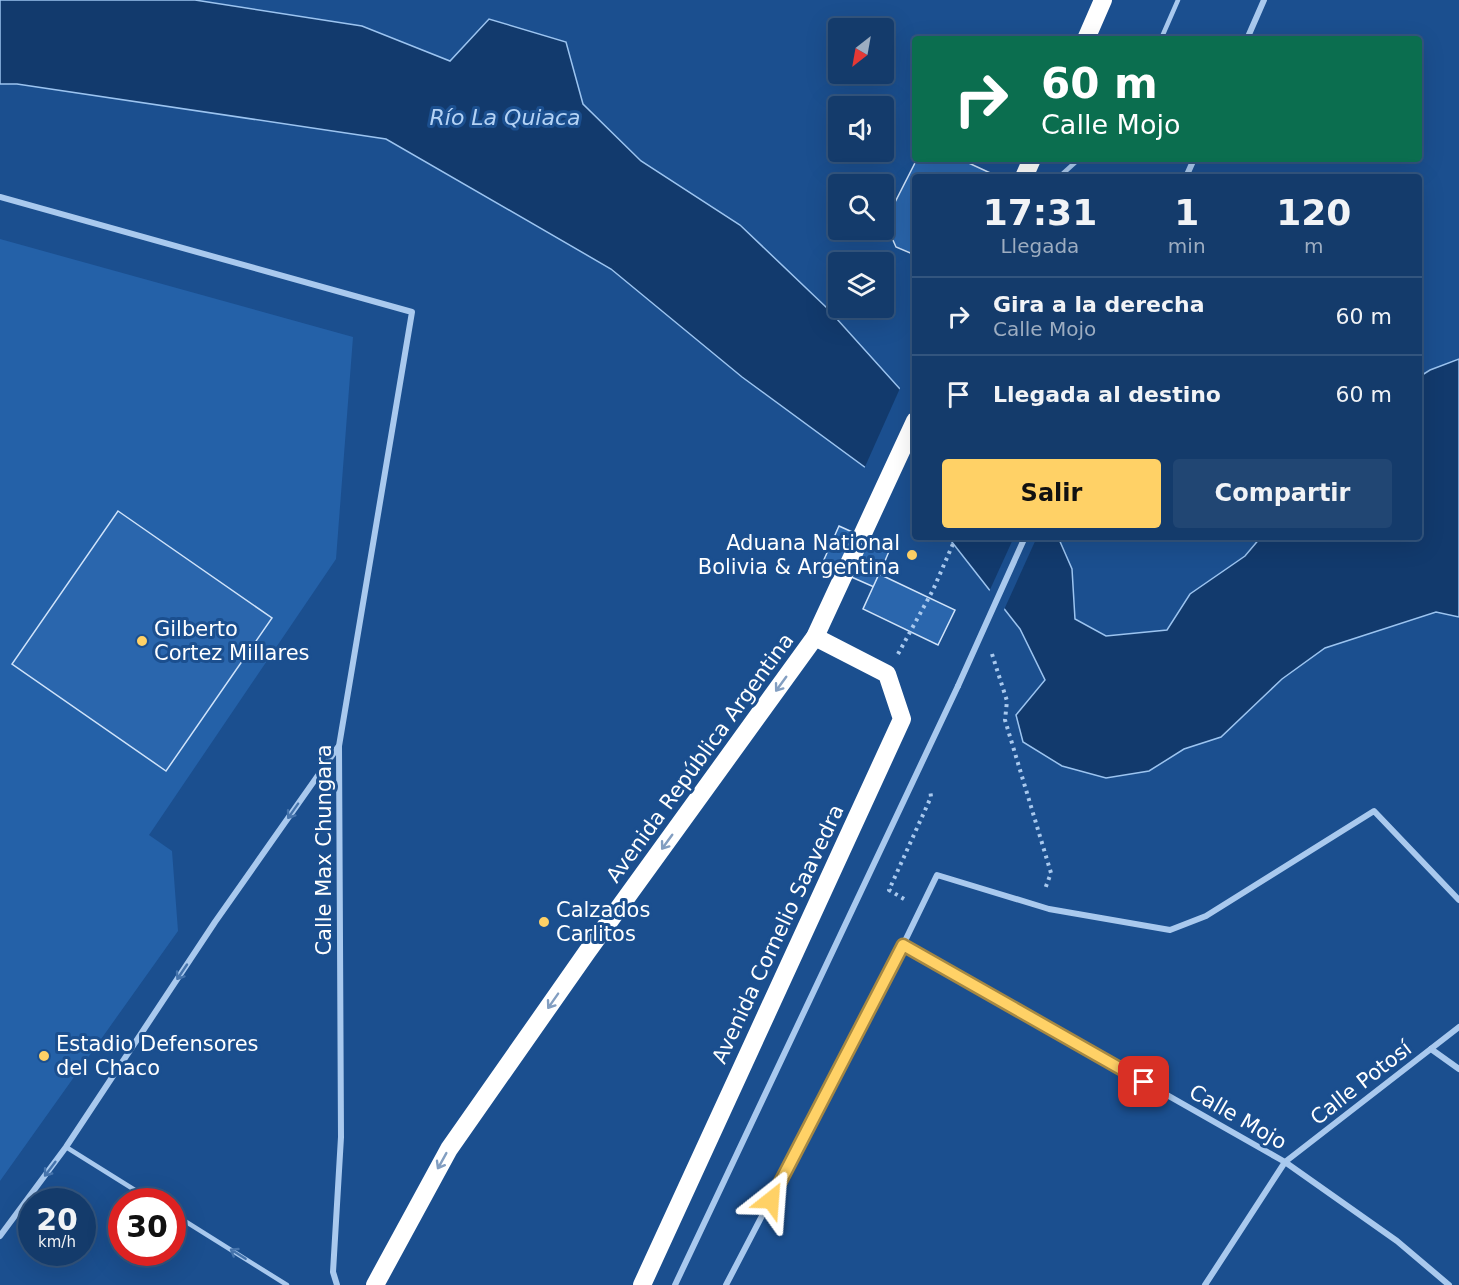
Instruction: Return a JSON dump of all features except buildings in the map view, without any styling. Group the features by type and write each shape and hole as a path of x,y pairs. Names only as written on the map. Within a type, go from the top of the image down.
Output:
{"highway":[{"path":"1087,36 1103,0"},
{"name":"Avenida República Argentina","path":"375,1285 449,1149 587,952 815,637 912,429"},
{"path":"815,637 887,674"},
{"name":"Avenida Cornelio Saavedra","path":"642,1285 902,719 887,674"}],"street":[{"path":"1248,36 1264,0"},
{"name":"Calle Max Chungara","path":"0,198 412,312 339,746 341,1137 333,1272 338,1285"},
{"path":"675,1285 958,686 1024,540"},
{"path":"0,1236 66,1147 215,922 339,746"},
{"path":"726,1285 903,945 937,875 1040,907 1170,930 1206,916 1374,812 1459,900"},
{"name":"Calle Mojo","path":"903,945 1285,1162 1396,1241 1449,1285"},
{"name":"Calle Potosí","path":"1204,1285 1285,1162 1459,1027"},
{"path":"1431,1049 1459,1069"}],"lane":[{"path":"1162,36 1178,0"},
{"path":"1062,174 1076,162"},
{"path":"66,1147 132,1188"},
{"path":"186,1222 288,1285"}],"path":[{"path":"887,674 933,590 955,540"},
{"path":"990,649 1007,701 1005,720 1051,873 1040,907"}],"shaded area":[{"path":"0,239 353,337 336,559 149,835 172,851 178,931 0,1181"}],"water":[{"name":"Río La Quiaca","path":"0,0 195,0 362,26 450,61 489,19 566,42 583,104 641,161 740,225 827,308 828,318 836,318 900,389 912,398 912,502 742,377 611,269 386,139 17,84 0,84"},
{"path":"1459,359 1459,617 1436,612 1325,648 1282,679 1221,737 1184,749 1149,771 1106,778 1062,766 1023,742 1016,715 1045,680 1020,629 950,540 1059,540 1072,569 1075,619 1106,636 1167,630 1190,594 1245,556 1258,540 1422,540 1422,375"}],"pier":[{"path":"901,386 912,394 912,499 910,504 864,469"},
{"path":"1013,540 1036,540 1003,612 988,594"}],"place":[{"name":"Aduana National Bolivia & Argentina","path":"912,555"},
{"name":"Gilberto Cortez Millares","path":"142,641"},
{"name":"Calzados Carlitos","path":"544,922"},
{"name":"Estadio Defensores del Chaco","path":"44,1056"}],"route":[{"path":"771,1200 903,945 1144,1082"}]}
